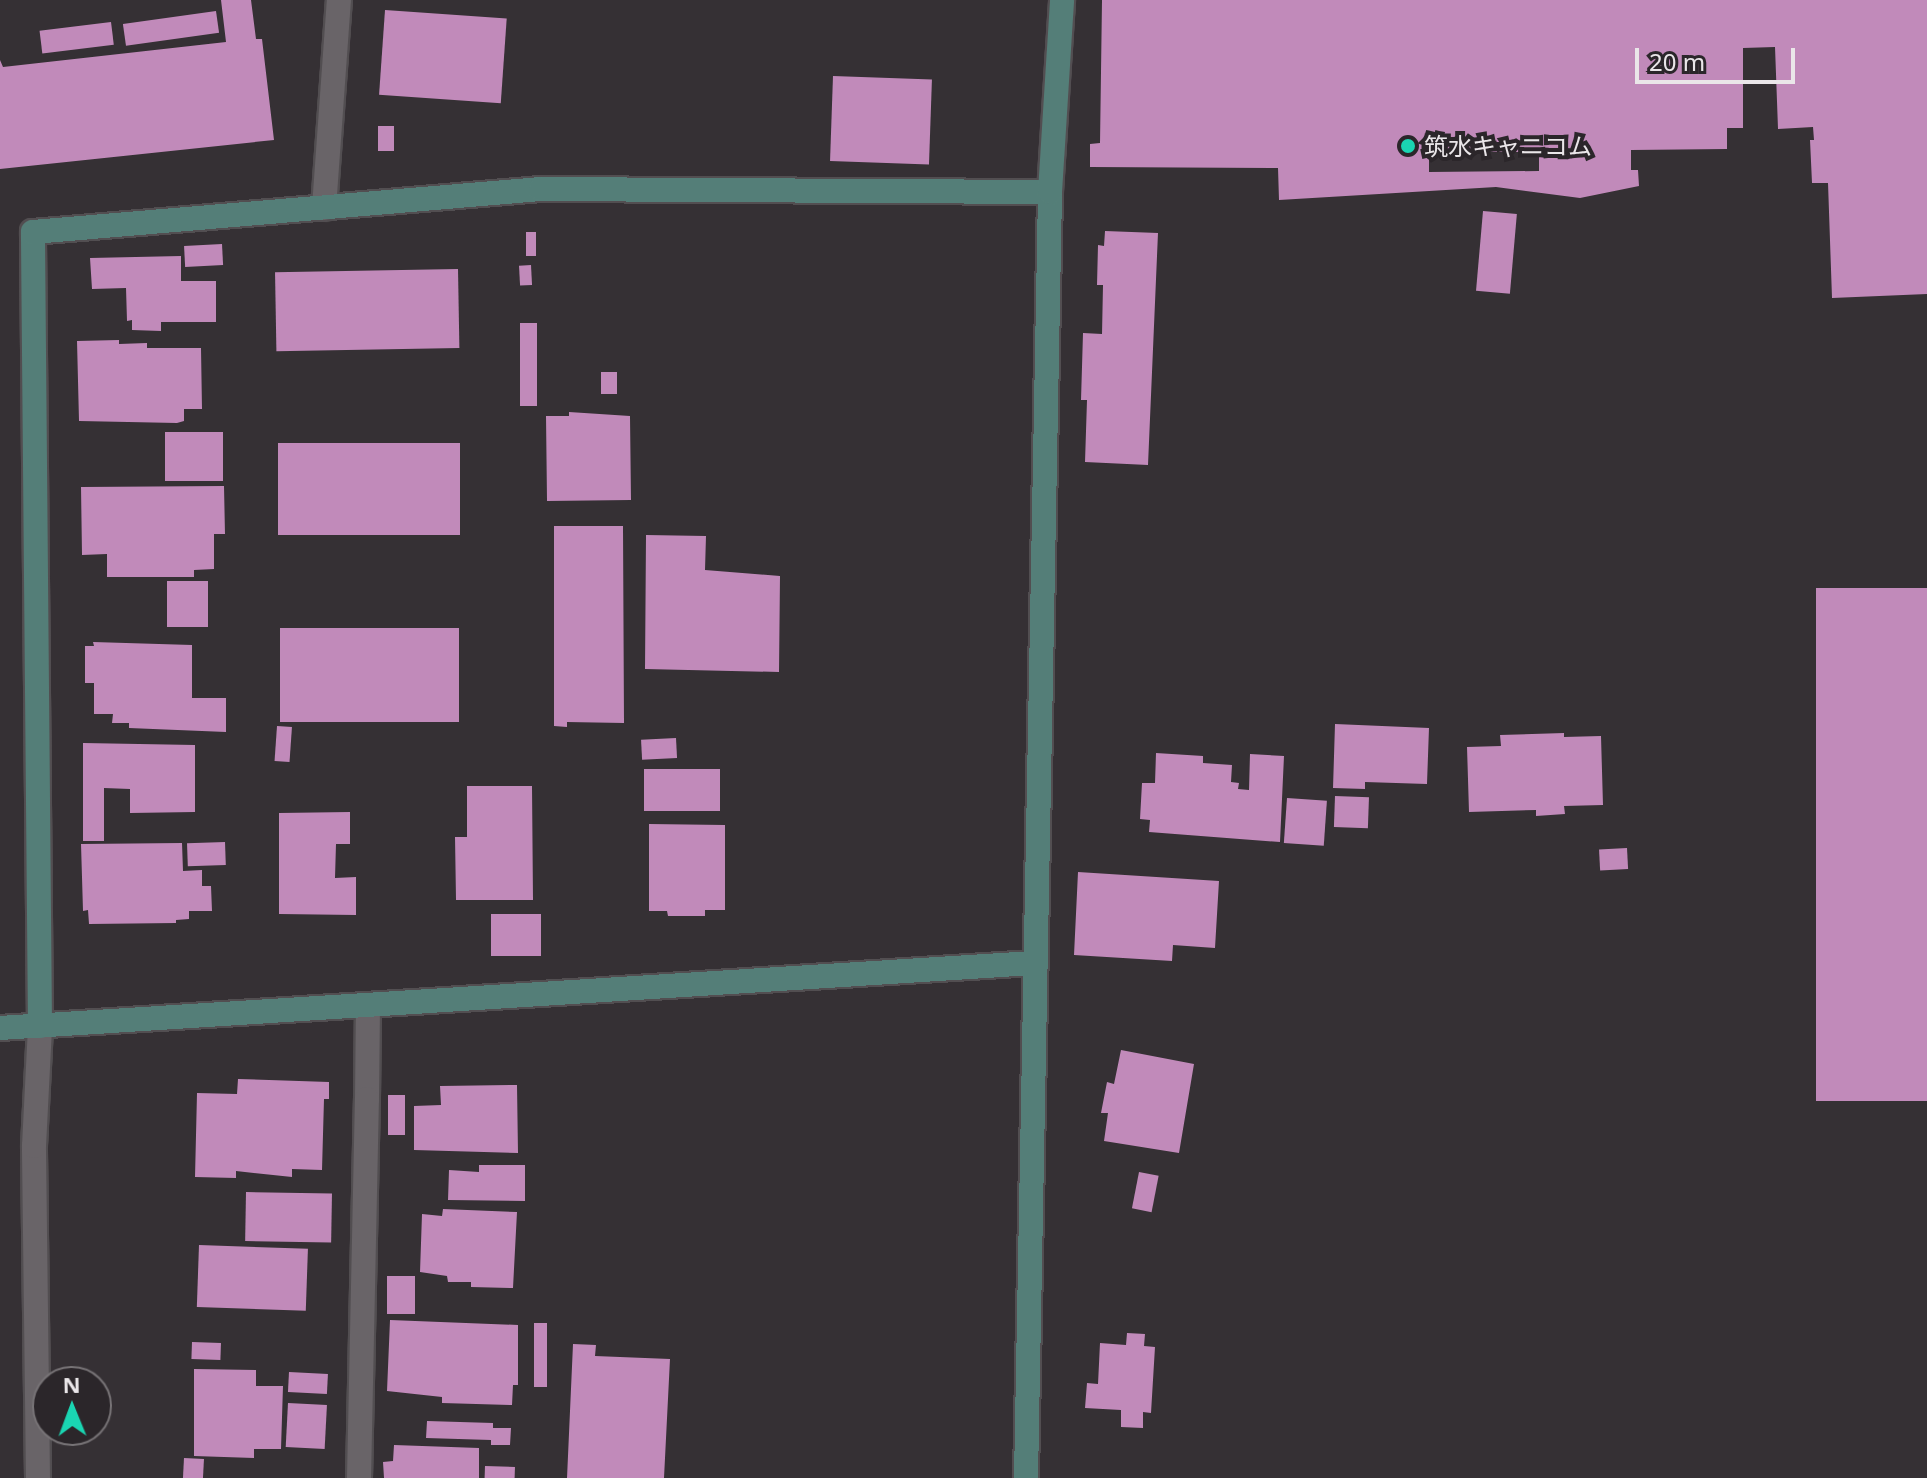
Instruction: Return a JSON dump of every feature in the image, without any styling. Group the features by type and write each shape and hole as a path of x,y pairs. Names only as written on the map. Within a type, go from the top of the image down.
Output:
{"street":[{"path":"324,208 339,0"},
{"path":"1026,1478 1033,963 1050,192 1062,0"},
{"path":"38,1478 34,1146 40,1026 33,232 541,189 1050,192"},
{"path":"0,1028 1033,963"},
{"path":"359,1478 368,1005"}],"building":[{"path":"221,0 251,0 256,39 262,39 274,140 0,169 0,60 3,67 226,42"},
{"name":"筑水キャニコム","path":"1102,0 1927,0 1927,294 1832,298 1828,183 1812,183 1810,140 1814,140 1813,127 1778,129 1775,47 1743,48 1743,128 1727,128 1727,149 1631,150 1631,170 1638,170 1639,186 1580,198 1496,187 1279,200 1278,168 1090,167 1090,144 1100,143","holes":["1429,152 1539,152 1539,171 1429,172"]},
{"path":"385,10 507,19 501,103 379,95"},
{"path":"216,11 219,33 126,46 123,24"},
{"path":"111,22 114,45 42,54 40,31"},
{"path":"833,76 932,79 929,164 830,161"},
{"path":"378,126 394,126 394,151 378,151"},
{"path":"1483,211 1517,214 1510,294 1476,291"},
{"path":"1105,231 1158,233 1148,465 1085,462 1087,400 1081,400 1083,333 1102,334 1103,285 1097,285 1098,245 1104,246"},
{"path":"526,232 536,232 536,256 526,256"},
{"path":"222,244 223,265 185,267 184,246"},
{"path":"181,256 181,281 216,281 216,322 161,322 161,331 132,330 132,320 127,321 126,288 92,289 90,258"},
{"path":"531,265 532,285 520,286 519,266"},
{"path":"458,269 459,348 276,351 275,272"},
{"path":"520,323 537,323 537,406 520,406"},
{"path":"119,340 119,344 147,343 147,348 201,348 202,409 184,409 184,421 177,423 79,421 77,341"},
{"path":"601,372 617,372 617,394 601,394"},
{"path":"569,412 630,416 631,500 547,501 546,416 569,416"},
{"path":"165,432 223,432 223,481 165,481"},
{"path":"278,443 460,443 460,535 278,535"},
{"path":"224,486 225,534 214,534 214,569 194,570 194,577 107,577 107,554 82,555 81,487"},
{"path":"554,526 623,526 624,723 567,722 567,727 554,726"},
{"path":"646,535 706,536 705,570 780,576 779,672 645,669"},
{"path":"167,581 208,581 208,627 167,627"},
{"path":"1816,588 1927,588 1927,1101 1816,1101"},
{"path":"280,628 459,628 459,722 280,722"},
{"path":"93,642 192,645 192,698 226,698 226,732 129,728 129,723 112,723 113,714 94,714 94,683 85,683 85,646 94,646"},
{"path":"1335,724 1429,728 1427,784 1365,782 1365,789 1333,788"},
{"path":"277,726 292,727 290,762 275,761"},
{"path":"1564,733 1564,737 1601,736 1603,805 1564,806 1565,814 1536,816 1536,810 1469,812 1467,747 1501,746 1500,735"},
{"path":"676,738 677,758 642,760 641,740"},
{"path":"83,743 195,745 195,812 130,813 130,789 104,788 104,841 83,841"},
{"path":"1156,753 1203,756 1203,763 1232,765 1231,782 1239,783 1238,789 1249,790 1250,754 1284,756 1280,842 1149,832 1150,820 1140,819 1142,783 1155,783"},
{"path":"644,769 720,769 720,811 644,811"},
{"path":"467,786 532,786 533,900 456,900 455,837 467,837"},
{"path":"1335,796 1369,797 1368,828 1334,827"},
{"path":"1287,798 1327,801 1324,846 1284,843"},
{"path":"350,812 350,844 336,844 335,878 356,877 356,915 279,914 279,813"},
{"path":"649,824 725,825 725,910 705,910 705,916 668,916 667,911 649,911"},
{"path":"225,842 226,865 188,866 187,843"},
{"path":"182,843 183,871 202,870 202,886 211,886 212,911 189,911 189,919 176,920 176,923 89,924 88,910 83,911 81,844"},
{"path":"1627,848 1628,869 1600,870 1599,849"},
{"path":"1078,872 1219,881 1215,948 1173,945 1172,961 1074,955"},
{"path":"491,914 541,914 541,956 491,956"},
{"path":"1121,1050 1194,1064 1179,1153 1104,1141 1108,1113 1101,1113 1107,1082 1114,1084"},
{"path":"238,1079 329,1082 329,1099 324,1099 322,1170 292,1169 292,1177 236,1171 236,1178 195,1177 197,1093 237,1094"},
{"path":"517,1085 518,1153 414,1150 414,1106 441,1105 440,1086"},
{"path":"388,1095 405,1095 405,1135 388,1135"},
{"path":"479,1165 525,1165 525,1201 448,1200 449,1170 479,1172"},
{"path":"1139,1172 1159,1176 1152,1212 1132,1208"},
{"path":"246,1192 332,1194 331,1242 245,1241"},
{"path":"443,1209 517,1212 513,1288 471,1287 471,1282 448,1282 447,1276 420,1272 422,1214 442,1216"},
{"path":"199,1245 308,1249 306,1311 197,1307"},
{"path":"387,1276 415,1276 415,1314 387,1314"},
{"path":"390,1320 518,1325 518,1385 513,1385 512,1405 442,1403 442,1397 387,1391"},
{"path":"534,1323 547,1323 547,1387 534,1387"},
{"path":"1127,1333 1145,1334 1144,1346 1155,1347 1151,1413 1143,1412 1143,1428 1121,1427 1121,1410 1085,1408 1087,1383 1098,1384 1100,1343 1126,1345"},
{"path":"192,1342 221,1343 220,1360 191,1359"},
{"path":"573,1344 596,1345 595,1356 670,1359 664,1478 567,1478"},
{"path":"194,1369 256,1370 256,1386 283,1386 281,1449 254,1449 254,1458 194,1456"},
{"path":"289,1372 328,1374 327,1394 288,1392"},
{"path":"288,1403 327,1405 325,1449 286,1447"},
{"path":"427,1421 493,1423 493,1428 511,1428 510,1445 491,1445 491,1440 426,1438"},
{"path":"394,1445 479,1448 479,1478 384,1478 383,1462 393,1461"},
{"path":"184,1458 204,1459 203,1478 183,1478"},
{"path":"485,1466 515,1467 515,1478 485,1478"}],"place":[{"name":"筑水キャニコム","path":"1408,146"}]}
